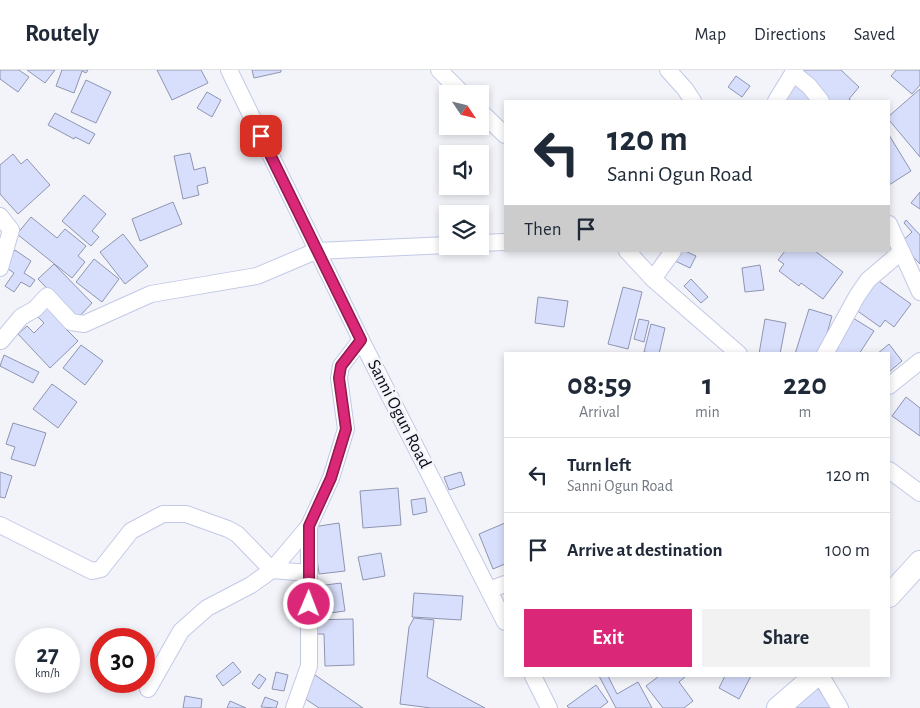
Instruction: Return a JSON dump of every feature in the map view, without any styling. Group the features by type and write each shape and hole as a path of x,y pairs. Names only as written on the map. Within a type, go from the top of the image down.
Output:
{"street":[{"name":"Sanni Ogun Road","path":"229,70 316,251 504,620"},
{"path":"439,70 454,85"},
{"path":"668,70 692,100"},
{"path":"777,100 794,72 820,100"},
{"path":"489,120 504,135"},
{"path":"0,216 11,230 0,268"},
{"path":"890,226 920,292"},
{"path":"489,243 504,242"},
{"path":"0,341 21,317 34,309 47,296 71,322 84,324 151,294 257,276 316,251 439,245"},
{"path":"628,252 653,278 737,352"},
{"path":"653,278 671,252"},
{"path":"826,352 868,280 901,252"},
{"path":"155,677 181,631 207,608 250,585 272,570 309,526 331,478 346,429 339,378 341,366 361,340"},
{"path":"890,385 920,361"},
{"path":"890,471 920,493"},
{"path":"0,524 92,571 102,570 131,531 163,514 186,514 237,534 272,570 309,573"},
{"path":"295,707 310,666 309,526"},
{"path":"890,595 920,562"},
{"path":"489,590 504,584"},
{"path":"533,677 549,708"},
{"path":"778,708 814,677"},
{"path":"822,677 840,708"}],"building":[{"path":"0,70 19,70 29,77 18,92 0,79"},
{"path":"27,70 55,70 45,83"},
{"path":"62,70 88,70 86,73 82,71 74,93 56,86"},
{"path":"157,70 201,70 208,83 172,100"},
{"path":"252,70 281,70 281,72 254,78"},
{"path":"799,70 841,70 859,87 849,99 850,100 826,100"},
{"path":"896,70 920,70 920,85 912,94 891,76"},
{"path":"736,76 750,86 742,97 728,87"},
{"path":"86,80 111,92 96,123 71,112"},
{"path":"794,84 814,98 813,100 784,100"},
{"path":"920,89 920,157 890,121 890,115"},
{"path":"207,92 221,100 212,117 197,108"},
{"path":"55,113 95,134 89,144 75,137 74,139 48,125"},
{"path":"890,137 911,171 890,184"},
{"path":"190,153 194,170 205,167 208,183 197,186 199,195 183,199 174,156"},
{"path":"13,154 21,164 27,159 50,185 18,214 0,194 0,165"},
{"path":"920,192 920,209 911,203"},
{"path":"84,195 106,214 92,231 99,237 91,246 62,221"},
{"path":"173,202 182,224 140,241 132,219"},
{"path":"31,217 57,238 65,229 86,246 78,256 85,262 72,278 17,234"},
{"path":"906,220 920,235 920,264 900,243 912,232 904,223"},
{"path":"123,234 148,266 125,284 100,252"},
{"path":"15,250 31,261 24,273 35,280 30,287 21,282 14,292 5,286 14,273 4,266"},
{"path":"677,252 687,252 696,256 690,268 673,260"},
{"path":"784,252 816,252 843,272 823,299 801,283 799,286 779,271 784,264 778,260"},
{"path":"94,259 119,279 102,302 76,282"},
{"path":"54,264 92,303 77,319 38,279"},
{"path":"760,265 764,290 745,292 742,268"},
{"path":"873,277 911,304 894,327 885,320 880,327 852,307"},
{"path":"691,279 708,297 701,303 684,286"},
{"path":"623,287 642,292 628,349 608,344"},
{"path":"538,297 568,301 564,327 535,323"},
{"path":"51,303 70,323 65,328 78,341 50,368 18,334 27,326 34,333 44,323 37,316"},
{"path":"809,309 832,316 822,352 796,352"},
{"path":"853,318 874,331 860,352 831,352"},
{"path":"639,319 649,321 644,342 634,339"},
{"path":"765,319 786,323 780,352 759,352"},
{"path":"651,324 665,328 659,352 644,352"},
{"path":"889,344 902,361 890,371 890,352 879,352"},
{"path":"81,345 103,361 85,385 63,368"},
{"path":"4,355 39,372 33,383 0,366"},
{"path":"52,384 77,402 58,428 33,409"},
{"path":"906,397 920,408 920,436 892,416"},
{"path":"13,423 46,433 35,466 11,459 15,447 6,444"},
{"path":"0,472 12,476 5,498 0,497"},
{"path":"461,472 465,485 449,490 444,477"},
{"path":"398,488 401,525 363,528 360,491"},
{"path":"425,498 427,512 413,515 411,500"},
{"path":"339,523 345,571 319,574 313,527"},
{"path":"504,523 504,564 493,569 479,534"},
{"path":"381,553 385,576 363,580 358,557"},
{"path":"341,583 345,611 314,615 310,587"},
{"path":"414,593 463,596 461,620 412,617"},
{"path":"414,618 434,620 427,677 485,708 431,708 400,704 409,627"},
{"path":"353,619 354,665 325,666 324,634 310,634 309,620"},
{"path":"233,662 241,672 223,686 216,676"},
{"path":"276,672 288,675 284,691 272,689"},
{"path":"259,674 266,679 259,689 252,684"},
{"path":"315,675 363,708 319,708 301,696"},
{"path":"600,677 608,677 617,694 638,682 652,708 616,708"},
{"path":"658,677 685,677 679,682 693,701 684,708 663,708 646,686"},
{"path":"724,677 750,677 739,699 719,688"},
{"path":"596,685 608,702 600,708 569,708 567,706"},
{"path":"817,687 832,708 788,708"},
{"path":"185,696 202,699 201,708 183,708"},
{"path":"265,697 278,702 276,708 261,707"},
{"path":"230,701 246,708 227,708"}],"route":[{"path":"261,136 361,340 341,366 339,378 346,429 331,478 309,526 309,604"}]}
